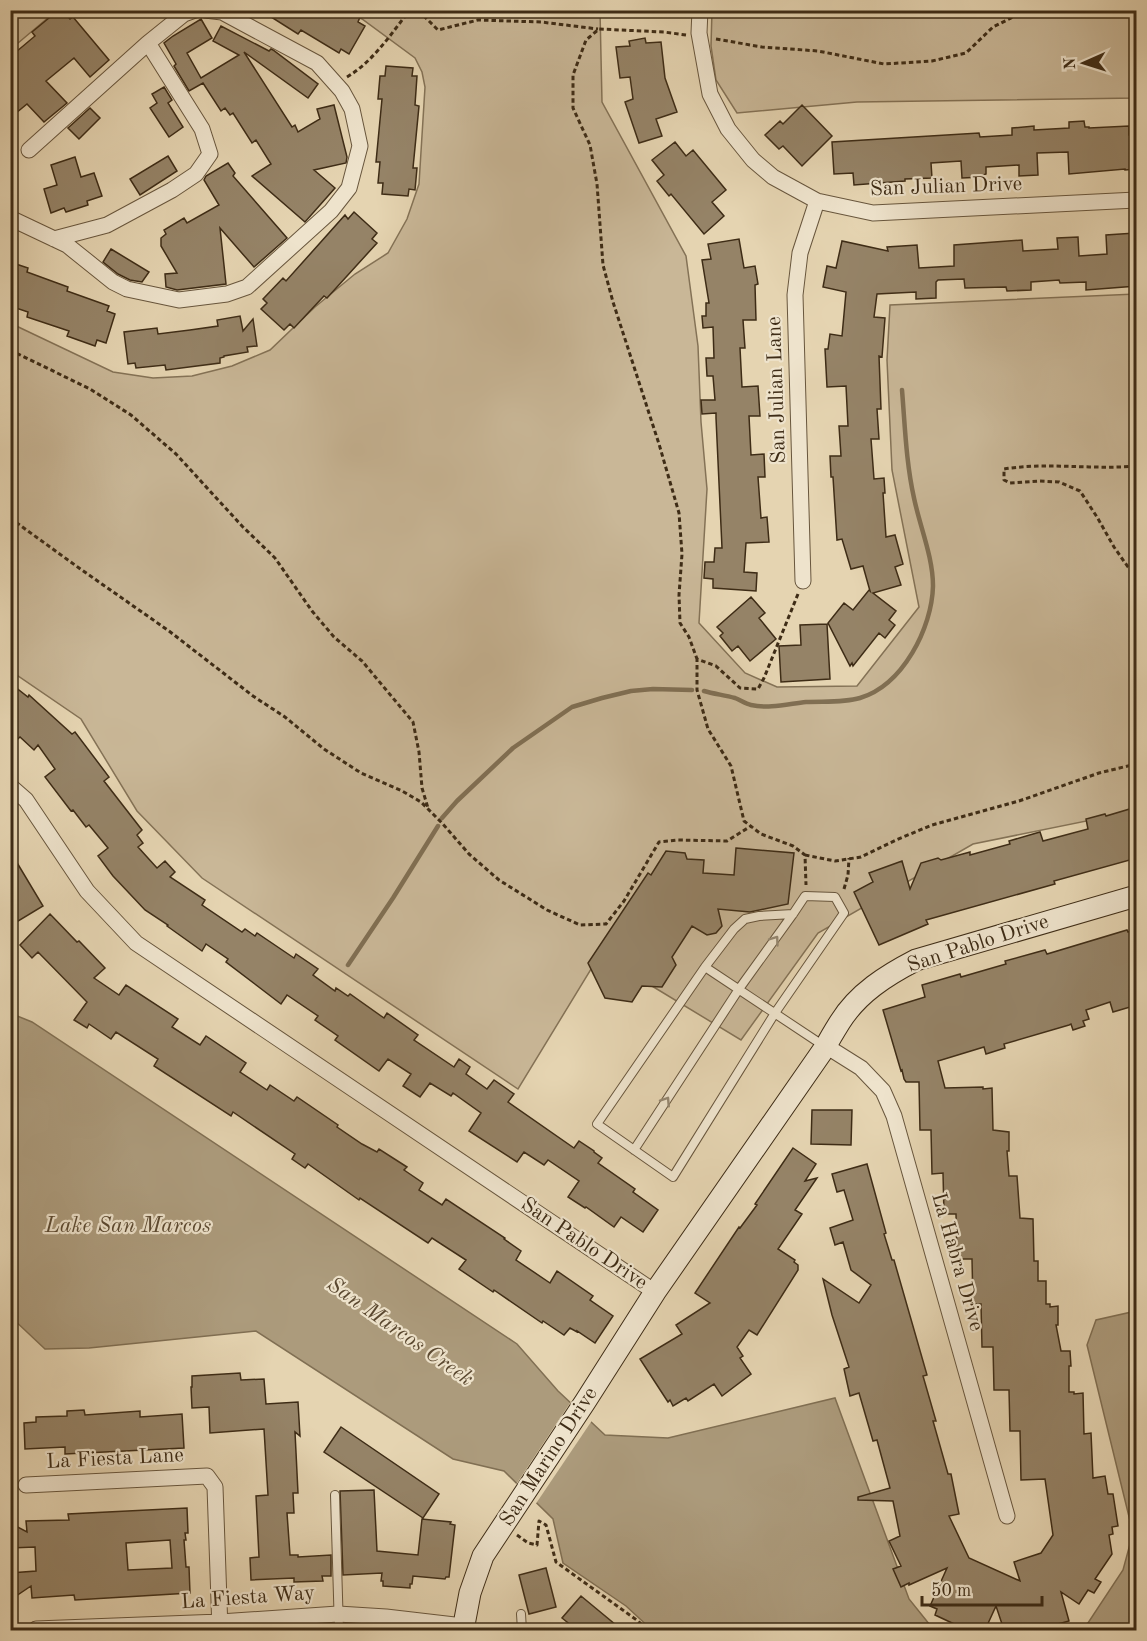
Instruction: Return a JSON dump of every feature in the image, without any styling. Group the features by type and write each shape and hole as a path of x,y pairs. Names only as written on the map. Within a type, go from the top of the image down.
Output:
{"street":[{"path":"29,150 148,43 184,14 195,10"},
{"path":"10,218 67,245 113,282 127,289 179,300 227,294 247,287 331,211 349,188 360,146 352,109 342,91 317,63 222,12 205,10"},
{"name":"San Julian Drive","path":"700,10 700,37 710,94 728,129 753,160 773,177 817,201 873,213 1137,200"},
{"path":"54,239 107,225 172,190 196,174 210,154 202,129 148,43"},
{"name":"San Julian Lane","path":"803,581 795,295 800,253 817,201"},
{"name":"San Pablo Drive","path":"10,786 26,801 87,891 136,943 655,1292 826,1047 841,1020 862,995 888,975 916,960 1137,896"},
{"name":"La Habra Drive","path":"826,1047 861,1068 883,1091 894,1116 1007,1516"},
{"name":"San Marino Drive","path":"463,1628 470,1593 483,1556 655,1292"},
{"name":"La Fiesta Lane","path":"26,1485 207,1476 214,1486 220,1626"},
{"name":"La Fiesta Way","path":"36,1629 220,1626 338,1614 386,1617 463,1628"}],"lane":[{"path":"634,1150 739,989 793,915 805,896 835,897 844,913 775,1013 673,1177 634,1150 597,1124 705,967 734,929 745,919 759,916 793,915"},
{"path":"705,967 826,1047"},
{"path":"335,1495 339,1630"},
{"path":"521,1614 522,1630"}],"path":[{"path":"10,15 15,10"},
{"path":"335,83 359,70 406,15 421,13 438,30 478,20 541,22 599,29 664,32 762,47 818,51 884,64 932,61 966,53 993,27 1027,10"},
{"path":"599,29 586,40 573,75 573,108 590,145 597,183 603,265 679,513 682,554 679,595 680,623 689,637 697,659 698,690 708,729 731,766 744,821 761,834 794,846 805,855 835,861 861,857 932,825 1019,801 1099,773 1137,764"},
{"path":"10,350 90,389 131,415 176,454 242,526 275,558 312,611 334,637 362,661 413,722 422,788 429,810"},
{"path":"1137,465 1021,466 1004,469 1004,480 1010,483 1059,482 1080,491 1114,547 1128,567 1137,575"},
{"path":"10,518 170,631 324,749 361,773 421,802 469,854 499,880 547,910 580,926 606,924 624,901 658,842 728,841 751,826"},
{"path":"697,659 716,666 740,688 758,689 765,678 803,581"},
{"path":"805,855 807,887 805,896"},
{"path":"840,905 848,876 849,858"},
{"path":"510,1530 528,1543 537,1545 539,1521 546,1525 556,1562 638,1621 647,1630"}],"shaded area":[{"path":"11,10 56,10 56,11 11,49"},
{"path":"779,10 827,17 932,15 948,10 1136,11 1136,98 857,102 737,113 716,80 711,46 712,11"},
{"path":"342,11 600,11 602,102 686,256 698,346 707,489 699,623 745,673 777,687 857,686 919,607 892,470 887,360 890,305 1136,294 1136,811 973,844 818,933 741,1040 647,983 602,951 518,1089 202,878 137,811 81,719 11,671 10,323 113,372 153,378 192,376 232,366 270,350 315,307 355,274 388,253 407,219 419,184 425,87 422,72 415,58 362,19"}],"water":[{"name":"Lake San Marcos","path":"10,1013 32,1022 517,1344 558,1391 605,1435 668,1438 835,1398 909,1599 934,1630 652,1630 626,1606 563,1563 553,1519 504,1471 453,1459 256,1331 89,1348 45,1349 11,1317"},
{"path":"1136,1311 1136,1630 1077,1630 1088,1623 1123,1570 1133,1533 1087,1345 1096,1320"}],"pier":[{"path":"572,1400 593,1419 535,1505 515,1486"}],"building":[{"path":"260,10 350,10 360,17 358,22 365,26 349,54 341,49 339,53 301,30 298,34"},
{"path":"64,12 70,19 73,17 109,60 90,77 74,58 46,81 67,103 44,122 27,104 10,118 10,57 35,36 32,32 55,13 58,17"},
{"path":"201,19 212,38 187,53 201,78 239,55 213,41 221,26 269,51 273,50 318,84 308,98 244,52 292,127 295,125 298,132 320,119 317,109 334,105 347,157 346,163 314,170 335,188 305,222 252,176 271,164 256,140 252,143 233,113 230,115 225,108 221,111 203,83 189,91 174,66 176,64 164,43"},
{"path":"645,38 646,43 661,42 665,78 677,112 656,119 662,136 639,143 625,102 633,99 630,77 620,78 616,47 630,46 629,41"},
{"path":"386,66 413,68 412,76 417,76 415,105 419,106 413,168 417,168 415,190 409,189 408,196 382,194 383,183 378,183 380,162 376,162 382,99 378,99 380,76 385,76"},
{"path":"164,87 172,100 168,103 183,127 169,137 150,108 157,103 152,94"},
{"path":"802,105 832,136 802,166 783,146 779,149 765,135 780,121 783,124"},
{"path":"90,108 100,118 79,139 68,128"},
{"path":"1084,121 1085,127 1089,128 1129,126 1129,135 1137,134 1137,169 1069,174 1068,152 1037,153 1038,175 1019,176 1019,165 986,167 986,174 983,177 962,178 961,161 931,163 932,178 905,179 905,181 854,185 853,173 834,174 832,142 979,133 980,137 1012,135 1012,128 1034,126 1034,130 1069,128 1069,122"},
{"path":"675,142 686,156 693,150 726,190 712,202 724,216 704,234 671,194 669,196 657,181 664,175 652,160"},
{"path":"168,156 177,171 140,195 130,179"},
{"path":"75,157 81,177 94,173 102,196 87,201 88,205 66,212 64,208 51,213 44,189 57,185 51,165"},
{"path":"228,163 235,173 233,176 287,238 254,267 220,228 226,284 177,290 166,287 165,274 177,273 161,246 161,238 166,234 164,230 184,218 187,223 219,205 204,180 206,176"},
{"path":"354,212 377,233 372,239 377,243 327,298 324,296 294,328 290,324 284,330 261,309 267,303 263,299 283,278 286,281 345,215 348,219"},
{"path":"1135,233 1137,286 1086,290 1086,282 1060,283 1059,280 1031,282 1031,290 1007,291 1006,287 965,288 964,279 938,280 936,298 916,299 916,292 877,294 874,317 885,318 882,357 879,356 881,409 877,409 879,439 871,439 874,479 884,478 886,537 895,535 903,564 895,567 901,585 873,593 896,611 889,620 895,625 885,638 879,633 853,666 852,663 850,666 828,623 844,603 853,610 870,591 863,566 851,569 842,539 837,540 833,477 831,477 830,456 841,456 839,426 848,426 846,386 827,387 825,349 828,349 830,334 842,336 846,292 823,287 827,266 836,268 842,241 888,251 887,247 917,245 919,268 954,266 954,245 1022,240 1023,251 1058,249 1057,238 1078,237 1079,256 1107,254 1106,235"},
{"path":"739,239 744,268 755,266 758,284 755,285 756,320 743,320 745,348 740,348 742,387 758,386 760,416 749,416 751,455 764,454 765,477 758,477 761,518 767,517 769,542 746,543 744,572 757,573 756,591 713,588 713,579 704,578 705,562 714,562 715,548 722,548 716,413 702,414 701,400 715,400 713,376 707,376 706,358 714,358 713,327 703,328 702,316 706,316 706,303 709,303 702,260 711,259 708,244"},
{"path":"111,249 149,272 142,282 130,280 118,274 103,262"},
{"path":"10,262 28,268 27,272 68,287 67,291 109,306 107,311 115,314 106,343 97,340 95,346 67,336 69,331 27,317 28,312 10,306"},
{"path":"240,316 243,331 253,319 257,346 247,347 248,352 224,356 220,358 220,363 166,370 165,365 136,368 135,363 128,364 124,332 157,328 158,334 190,330 218,326 217,320"},
{"path":"751,597 765,613 759,618 776,639 750,661 738,646 732,651 720,636 723,633 717,627"},
{"path":"827,624 830,679 781,682 779,646 801,645 800,625"},
{"path":"10,683 28,697 29,695 72,734 75,732 109,777 104,781 142,830 137,835 143,843 138,847 157,868 165,861 175,872 170,877 205,900 202,905 242,932 245,929 255,936 257,933 294,958 296,954 318,969 313,975 335,991 336,988 348,996 350,994 384,1018 387,1013 418,1035 414,1040 454,1067 459,1059 470,1067 466,1074 487,1089 494,1080 514,1094 508,1102 574,1148 579,1141 594,1151 602,1158 598,1163 635,1189 633,1192 658,1210 643,1232 621,1217 614,1227 568,1197 579,1181 548,1160 544,1165 524,1152 517,1162 469,1131 481,1113 453,1093 451,1096 430,1083 420,1097 403,1086 411,1074 388,1059 379,1071 335,1040 338,1036 315,1020 318,1016 287,995 281,1004 226,962 228,959 206,944 202,951 145,910 113,876 98,856 108,848 89,825 86,827 73,810 71,811 45,777 55,769 38,745 34,750 20,737 10,746"},
{"path":"1133,808 1137,821 1137,858 1054,881 1055,884 926,920 928,924 879,945 854,892 873,882 869,873 902,861 910,889 921,863 970,852 970,855 1010,844 1009,841 1040,832 1043,841 1088,829 1086,819"},
{"path":"736,848 794,853 788,904 750,912 718,909 722,926 716,933 707,935 692,926 672,957 676,965 662,987 642,986 632,1002 605,998 588,963 648,873 651,875 666,851 685,853 687,859 704,860 703,873 734,875"},
{"path":"10,851 43,906 10,926"},
{"path":"50,914 105,968 94,978 119,995 126,985 178,1019 172,1027 200,1045 206,1036 246,1063 240,1072 267,1090 270,1085 294,1101 297,1097 362,1144 377,1152 379,1149 407,1167 404,1170 423,1183 419,1190 442,1205 446,1199 505,1238 521,1251 516,1260 550,1283 557,1271 593,1296 590,1300 613,1316 595,1343 570,1328 564,1335 543,1321 542,1323 494,1290 493,1292 459,1269 466,1260 432,1238 428,1243 360,1198 359,1200 308,1164 305,1168 292,1159 295,1154 233,1112 231,1116 154,1066 158,1059 116,1032 111,1039 89,1024 87,1028 74,1020 87,1002 38,952 32,958 20,945"},
{"path":"1137,929 1137,1005 1113,1012 1110,1002 1086,1010 1089,1019 1083,1021 1085,1026 1073,1030 1071,1024 1004,1044 1005,1048 986,1054 984,1047 938,1061 945,1088 992,1088 993,1130 1009,1132 1009,1151 1007,1151 1009,1176 1017,1176 1020,1218 1033,1219 1034,1261 1038,1261 1038,1281 1046,1281 1046,1304 1050,1304 1050,1307 1058,1306 1058,1325 1056,1325 1061,1351 1070,1351 1069,1392 1083,1393 1084,1434 1091,1433 1093,1478 1105,1476 1108,1494 1113,1494 1118,1526 1112,1527 1113,1534 1109,1535 1112,1554 1095,1579 1101,1582 1094,1593 1088,1590 1079,1604 1061,1592 1069,1621 1036,1630 1004,1630 996,1606 985,1630 967,1630 935,1615 937,1609 930,1606 947,1568 901,1587 893,1569 901,1566 889,1541 900,1536 893,1501 858,1500 858,1497 890,1488 877,1440 873,1441 859,1393 850,1396 844,1369 849,1367 823,1279 859,1303 871,1285 851,1270 843,1242 835,1245 830,1228 853,1220 844,1190 837,1192 832,1174 867,1164 886,1233 884,1234 892,1260 894,1260 927,1375 923,1376 936,1421 933,1421 948,1474 951,1474 959,1514 949,1516 969,1558 1020,1581 1014,1562 1041,1553 1053,1535 1045,1479 1021,1480 1020,1431 1010,1431 1009,1390 994,1390 993,1347 982,1347 981,1304 973,1304 972,1259 957,1259 956,1214 944,1214 943,1173 932,1174 931,1130 920,1130 919,1082 906,1082 904,1079 883,1010 925,997 922,985 960,974 961,977 1045,950 1047,954"},
{"path":"812,1110 852,1110 851,1145 811,1144"},
{"path":"793,1148 816,1164 805,1181 817,1178 795,1210 802,1214 778,1249 795,1260 798,1270 757,1335 749,1330 737,1347 743,1356 740,1358 751,1374 722,1396 714,1384 688,1401 686,1398 673,1406 640,1359 682,1334 676,1325 710,1303 695,1293 739,1227 757,1205 755,1204"},
{"path":"240,1373 241,1380 264,1379 266,1404 298,1402 300,1436 295,1432 298,1493 293,1493 294,1513 287,1513 290,1555 298,1555 298,1557 331,1555 331,1576 322,1576 323,1581 294,1582 294,1578 251,1580 250,1558 259,1557 256,1496 268,1495 264,1429 210,1433 209,1407 192,1408 192,1376"},
{"path":"84,1410 85,1415 140,1411 140,1417 182,1414 184,1448 65,1454 65,1447 25,1449 24,1423 36,1422 36,1417 67,1416 67,1411"},
{"path":"341,1427 439,1494 423,1518 324,1452"},
{"path":"374,1490 377,1551 418,1555 422,1519 451,1522 450,1524 455,1525 449,1577 445,1579 413,1576 410,1588 383,1586 382,1573 343,1575 340,1491"},
{"path":"187,1508 188,1533 185,1533 186,1540 184,1540 186,1567 189,1567 190,1593 75,1600 74,1595 32,1598 31,1586 10,1600 10,1573 36,1571 35,1547 10,1548 10,1523 27,1532 26,1521 69,1520 68,1514","holes":["170,1540 172,1568 128,1570 126,1543"]},
{"path":"546,1568 556,1607 529,1614 519,1575"},
{"path":"581,1596 622,1630 577,1630 562,1618"}],"waterway":[{"path":"704,691 735,698 751,705 765,706 853,700 875,691 889,681 912,653 927,619 933,586 931,564 911,484 902,390"},
{"path":"442,818 513,748 572,707 631,691 692,690"},
{"path":"348,965 438,826"}],"water label":[{"name":"San Marcos Creek","path":"400,1332"}]}
